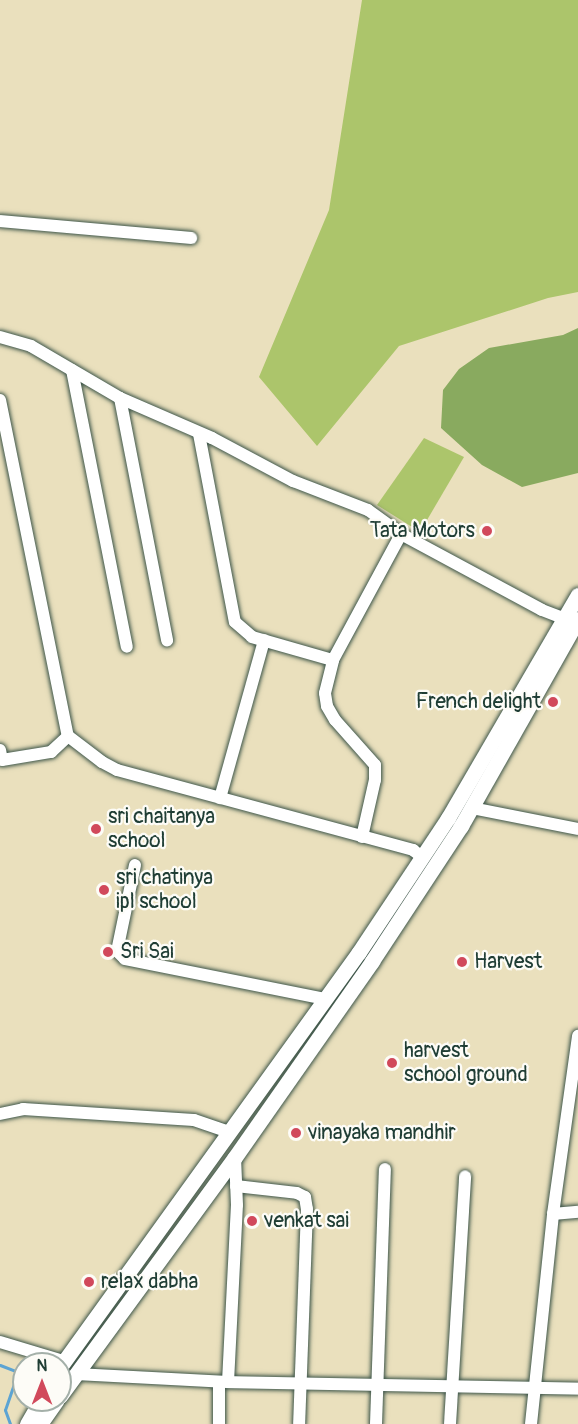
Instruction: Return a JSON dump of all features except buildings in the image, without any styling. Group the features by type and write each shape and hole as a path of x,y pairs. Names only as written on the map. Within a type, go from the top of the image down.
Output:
{"street":[{"path":"0,221 191,238"},
{"path":"0,337 31,346 120,398 212,438 293,481 368,510 401,534 571,625"},
{"path":"72,370 127,647"},
{"path":"120,398 167,640"},
{"path":"0,400 68,736 102,762 117,770 413,850 422,857"},
{"path":"199,434 235,622 252,637 333,660"},
{"path":"362,837 375,780 375,765 335,720 327,706 325,693 333,660 401,534"},
{"path":"72,1380 235,1157 372,961 471,808 571,625 578,595"},
{"path":"71,1352 325,999 448,818 571,625"},
{"path":"219,798 264,640"},
{"path":"1,757 51,752 68,736"},
{"path":"471,808 578,829"},
{"path":"135,865 117,951 125,959 325,999"},
{"path":"531,1424 537,1387 553,1214 578,1036"},
{"path":"0,1114 23,1109 194,1120 229,1132"},
{"path":"219,1424 224,1382 236,1186 235,1157"},
{"path":"376,1424 385,1169"},
{"path":"450,1424 465,1176"},
{"path":"236,1186 297,1193 305,1197 307,1209 299,1424"},
{"path":"553,1214 578,1212"},
{"path":"0,1342 28,1352"},
{"path":"76,1374 224,1382 578,1389"}],"green space":[{"path":"362,0 578,0 578,292 548,298 399,346 317,446 259,377 329,210"},
{"path":"578,328 578,473 522,487 482,465 441,428 443,390 459,369 489,348 563,335"},
{"path":"424,438 464,457 420,532 377,505"}],"waterway":[{"path":"0,1365 18,1372 5,1410 10,1424"}],"place":[{"name":"Tata Motors","path":"487,531"},
{"name":"French delight","path":"553,702"},
{"name":"sri chaitanya school","path":"96,829"},
{"name":"sri chatinya ipl school","path":"104,890"},
{"name":"Sri Sai","path":"108,952"},
{"name":"Harvest","path":"462,962"},
{"name":"harvest school ground","path":"392,1063"},
{"name":"vinayaka mandhir","path":"296,1133"},
{"name":"venkat sai","path":"252,1221"},
{"name":"relax dabha","path":"89,1282"}]}
